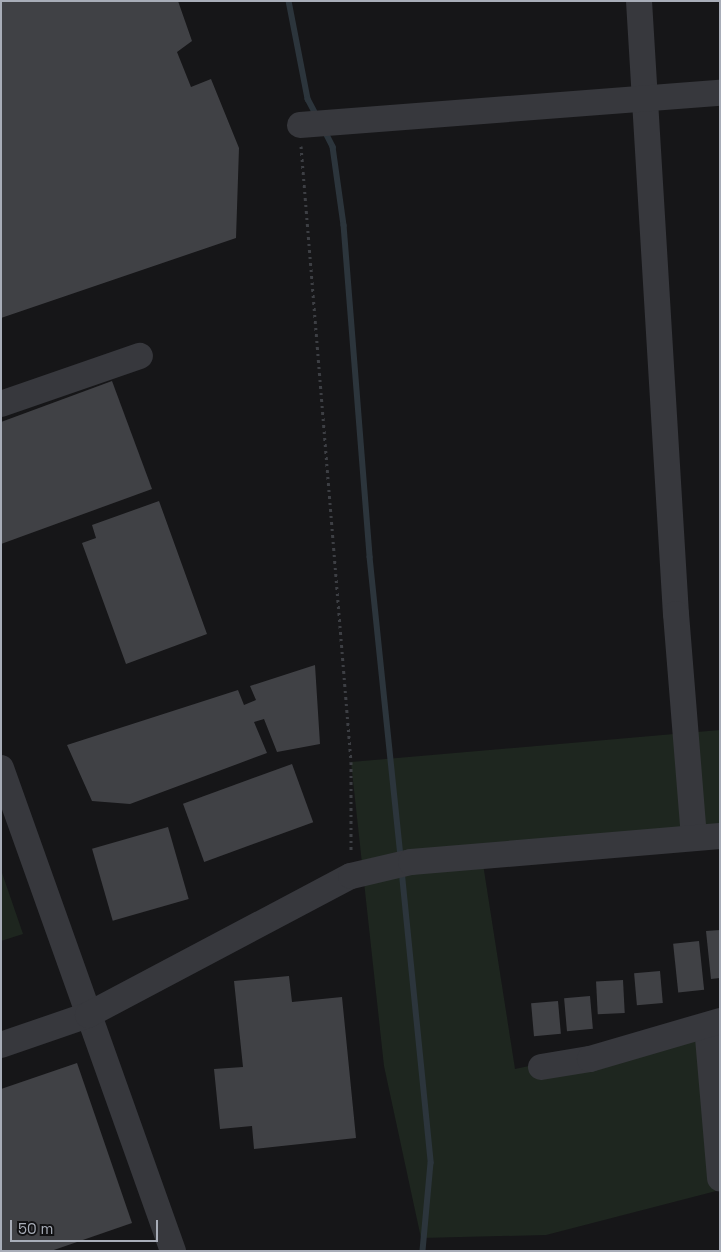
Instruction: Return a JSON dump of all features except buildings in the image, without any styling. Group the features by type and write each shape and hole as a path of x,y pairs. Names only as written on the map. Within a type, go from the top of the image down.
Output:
{"street":[{"path":"639,1 676,614 694,837"},
{"path":"300,125 720,92"},
{"path":"1,404 140,356"},
{"path":"1,768 173,1251"},
{"path":"1,1045 88,1016 351,876 410,862 720,836"},
{"path":"541,1067 590,1059 713,1024 720,1178"}],"path":[{"path":"300,125 352,762 351,876"}],"shaded area":[{"path":"720,730 720,843 483,864 515,1069 683,1033 720,1019 720,1190 546,1235 421,1238 384,1066 351,762"},
{"path":"1,870 23,934 1,941"}],"waterway":[{"path":"289,1 308,99 317,116"},
{"path":"325,131 333,147 344,225 370,557 401,858"},
{"path":"402,870 431,1163 423,1251"}]}
